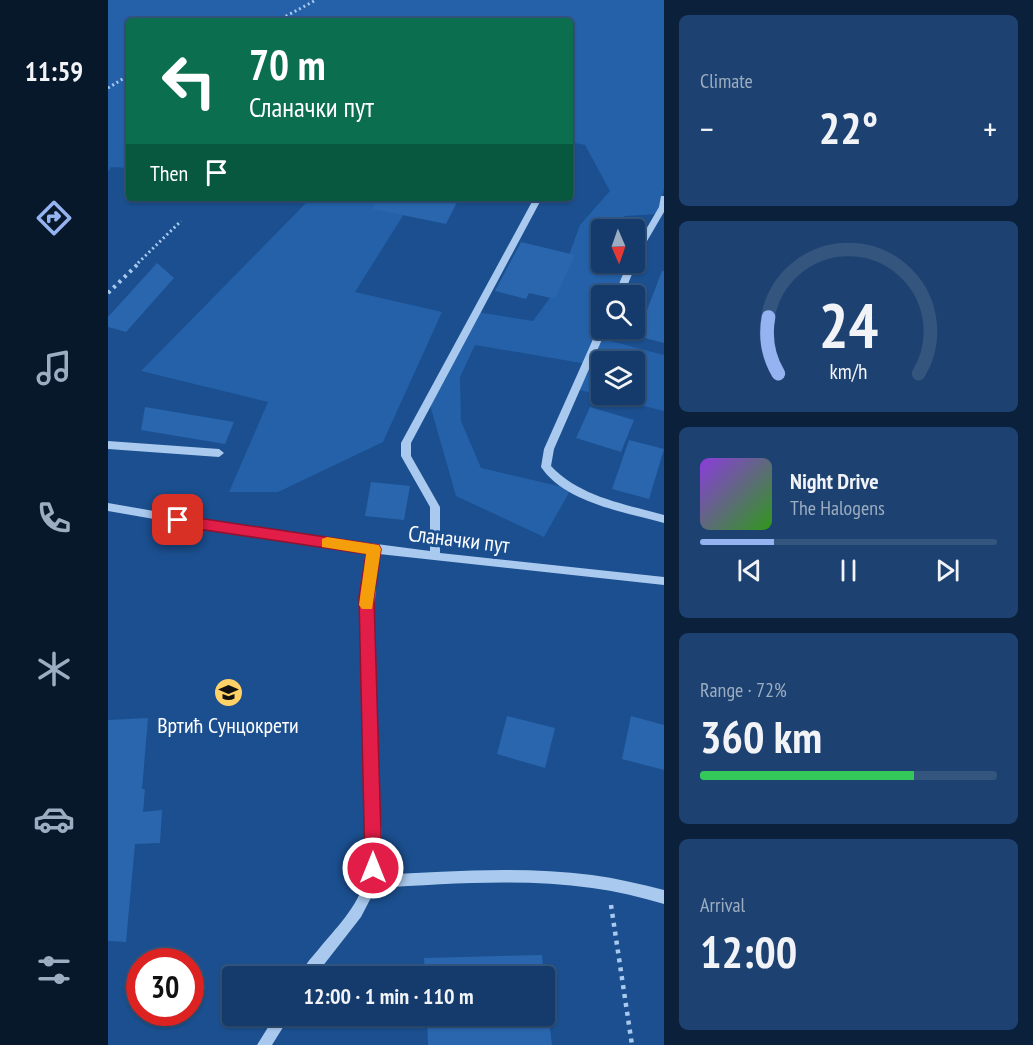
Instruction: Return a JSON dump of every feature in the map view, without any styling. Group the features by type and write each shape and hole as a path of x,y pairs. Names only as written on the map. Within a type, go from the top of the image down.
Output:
{"street":[{"path":"645,240 663,207 664,198"},
{"path":"435,555 435,507 406,456 406,443 536,201"},
{"path":"598,339 549,449 546,467 555,480 571,489 664,519"},
{"path":"108,445 219,453"},
{"name":"Сланачки пут","path":"108,507 235,531 664,581"},
{"path":"315,966 362,903 371,882 374,850 367,685 367,597 374,549"},
{"path":"371,882 516,876 607,884 664,897"},
{"path":"264,1045 276,1026"}],"path":[{"path":"283,18 316,0"},
{"path":"108,88 126,77"},
{"path":"108,292 181,221"},
{"path":"607,884 632,1045"}],"shaded area":[{"path":"108,0 664,0 664,188 658,214 624,216 623,219 591,219 591,273 628,273 623,285 591,285 591,339 603,339 664,355 664,411 640,405 645,405 645,351 591,351 591,393 576,389 587,364 475,345 460,377 461,421 481,468 571,489 544,537 456,496 428,398 477,312 533,321 557,288 580,225 610,191 585,145 573,143 573,18 126,18 126,168 111,167 108,172"},
{"path":"412,201 355,292 442,312 383,442 278,492 229,492 268,402 141,371 307,202"}],"building":[{"path":"374,201 458,201 446,224 373,209"},
{"path":"521,242 575,255 555,299 529,293 526,299 495,291"},
{"path":"157,263 174,278 126,332 108,327 108,317"},
{"path":"662,271 664,271 664,343 645,338 645,315"},
{"path":"145,407 234,422 225,444 141,430"},
{"path":"590,407 634,420 621,452 576,438"},
{"path":"629,440 664,449 649,499 612,489"},
{"path":"371,482 410,486 404,520 365,516"},
{"path":"507,716 555,728 545,768 497,754"},
{"path":"631,716 664,725 664,770 622,759"},
{"path":"148,718 142,789 145,789 143,812 162,810 160,843 135,844 126,942 108,941 108,720"},
{"path":"542,955 543,966 424,966 424,958"},
{"path":"427,1026 550,1026 552,1045 428,1045"}],"slow traffic":[{"path":"327,543 374,549 367,605"}],"place":[{"name":"Вртић Сунцокрети","path":"228,693"}],"route":[{"path":"178,520 235,531 374,549 367,597 367,685 373,868"}]}
